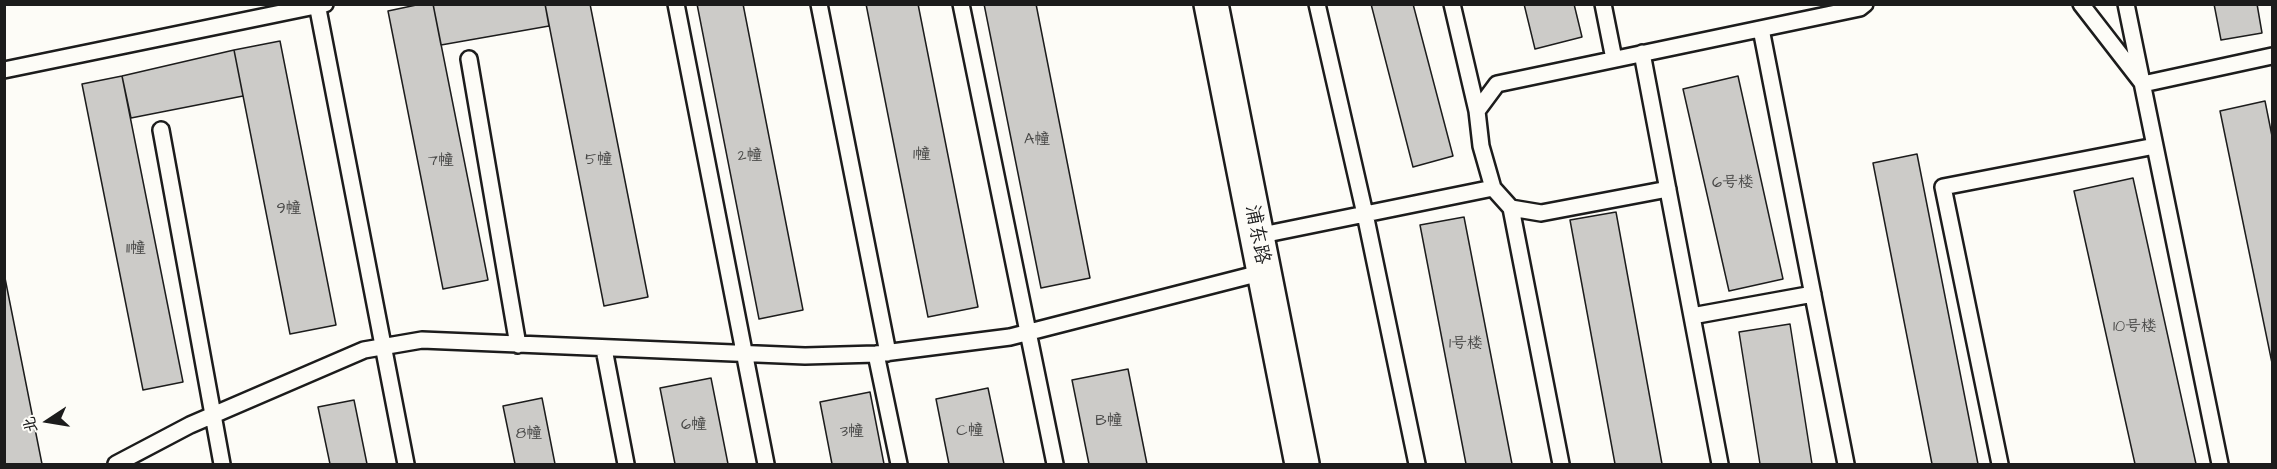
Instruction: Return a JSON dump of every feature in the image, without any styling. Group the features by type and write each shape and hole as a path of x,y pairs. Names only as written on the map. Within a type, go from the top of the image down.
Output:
{"street":[{"name":"浦东路","path":"1211,4 1302,465"}],"lane":[{"path":"676,4 766,465"},
{"path":"819,4 882,353 899,465"},
{"path":"961,4 1055,465"},
{"path":"1317,4 1365,214 1417,465"},
{"path":"1452,4 1477,111 1481,146 1493,188 1511,208 1561,465"},
{"path":"1603,4 1614,59"},
{"path":"1477,111 1497,84 1860,8 1865,4"},
{"path":"2082,4 2142,84"},
{"path":"2126,4 2220,465"},
{"path":"4,70 320,5 406,465"},
{"path":"1761,29 1846,465"},
{"path":"1642,53 1720,465"},
{"path":"2142,84 2272,56"},
{"path":"469,59 518,345"},
{"path":"161,130 222,465"},
{"path":"2000,465 1943,187 2155,146"},
{"path":"1257,236 1493,188"},
{"path":"1511,208 1541,213 1668,189"},
{"path":"116,465 190,425 364,350 422,340 805,356 882,353 1027,333 1264,272"},
{"path":"1692,316 1813,294"},
{"path":"604,349 626,465"}],"building":[{"path":"421,4 433,4 488,280 443,289 388,11"},
{"path":"433,4 545,4 549,26 441,45"},
{"path":"545,4 590,4 648,297 604,306"},
{"path":"697,4 743,4 803,310 759,319"},
{"path":"866,4 918,4 978,307 928,317"},
{"path":"984,4 1036,4 1090,278 1041,288"},
{"path":"1371,4 1413,4 1453,156 1413,167"},
{"path":"1524,4 1574,4 1582,37 1535,49"},
{"path":"2214,4 2257,4 2262,33 2221,40"},
{"path":"280,41 336,325 290,334 234,50"},
{"path":"234,50 243,96 131,118 122,76"},
{"path":"122,76 183,382 143,390 82,84"},
{"path":"1738,76 1783,279 1729,291 1683,89"},
{"path":"2265,101 2272,136 2272,363 2220,111"},
{"path":"1917,154 1978,464 1932,464 1873,163"},
{"path":"2133,178 2196,464 2135,464 2074,191"},
{"path":"1616,212 1662,464 1615,464 1570,220"},
{"path":"1464,217 1512,464 1466,464 1420,225"},
{"path":"4,273 42,464 4,464"},
{"path":"1790,324 1812,464 1760,464 1739,332"},
{"path":"1128,369 1147,464 1089,464 1072,380"},
{"path":"711,378 728,464 675,464 660,388"},
{"path":"988,388 1004,464 949,464 936,399"},
{"path":"870,392 884,464 832,464 820,402"},
{"path":"542,398 555,464 515,464 503,406"},
{"path":"354,400 367,464 330,464 318,407"}]}
